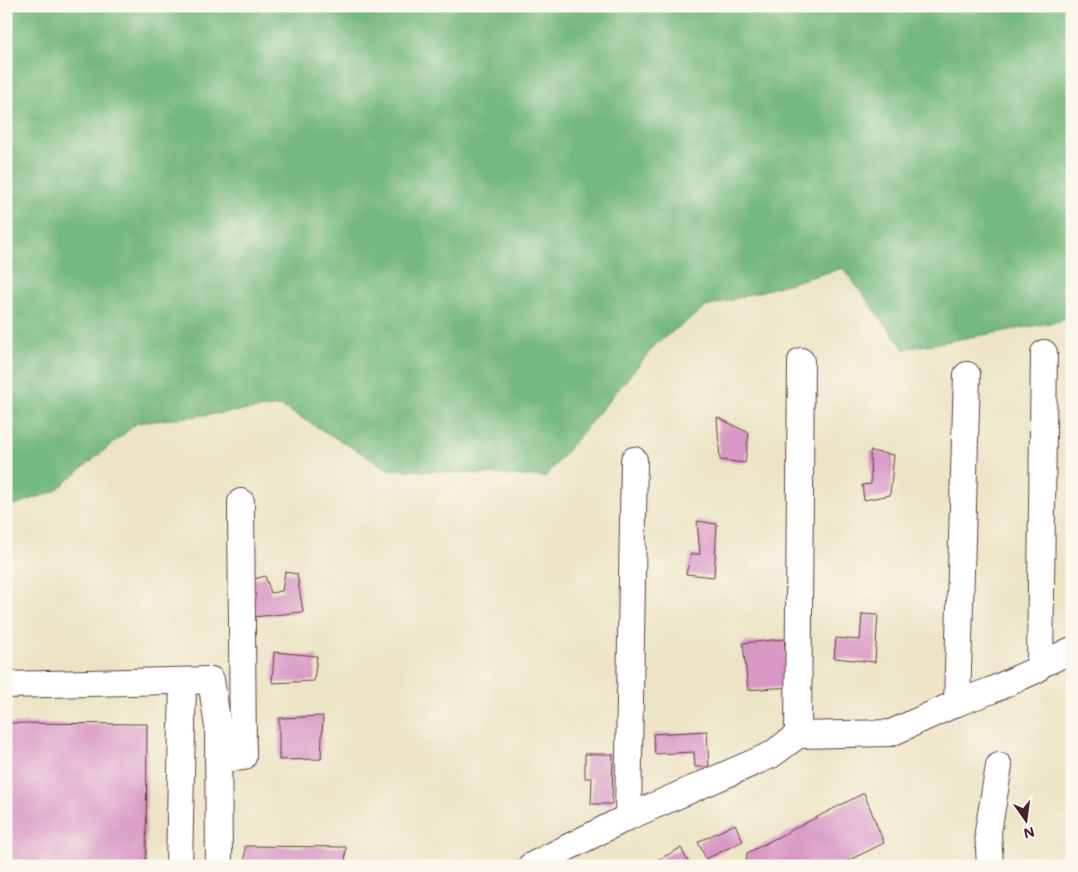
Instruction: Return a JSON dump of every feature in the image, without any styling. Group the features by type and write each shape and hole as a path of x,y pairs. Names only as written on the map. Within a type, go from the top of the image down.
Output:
{"street":[{"path":"1040,665 1044,353"},
{"path":"798,735 801,361"},
{"path":"957,703 967,375"},
{"path":"628,817 634,460"},
{"path":"218,759 244,757 242,502"},
{"path":"531,866 628,817 771,755 798,735 891,734 957,703 1036,670 1040,665 1072,650"},
{"path":"6,685 211,680 218,727 219,866"},
{"path":"179,866 183,681"},
{"path":"990,866 988,832 999,766"}],"green space":[{"path":"6,6 1072,6 1072,319 904,349 843,268 706,307 657,343 545,477 389,469 281,406 137,423 55,491 6,508 6,280 11,266 6,263"}],"building":[{"path":"717,417 749,433 745,463 720,460"},
{"path":"870,451 894,455 890,495 864,500 862,485 871,484"},
{"path":"697,521 717,524 714,577 686,574 691,554 700,554"},
{"path":"285,572 297,574 303,612 253,617 251,580 265,576 271,593 282,591"},
{"path":"862,614 878,615 875,662 834,658 836,638 860,640"},
{"path":"784,639 789,687 748,690 743,643"},
{"path":"274,652 317,656 314,681 272,683"},
{"path":"323,716 321,759 279,760 279,718"},
{"path":"6,723 147,724 146,866 6,866"},
{"path":"707,731 709,767 695,767 694,752 655,754 653,734"},
{"path":"585,754 613,754 612,804 591,804 592,778 585,778"},
{"path":"864,793 884,843 837,866 746,866 747,853"},
{"path":"735,824 743,841 706,859 698,842"},
{"path":"245,846 346,847 345,866 245,866"},
{"path":"681,848 690,866 645,866"}]}
